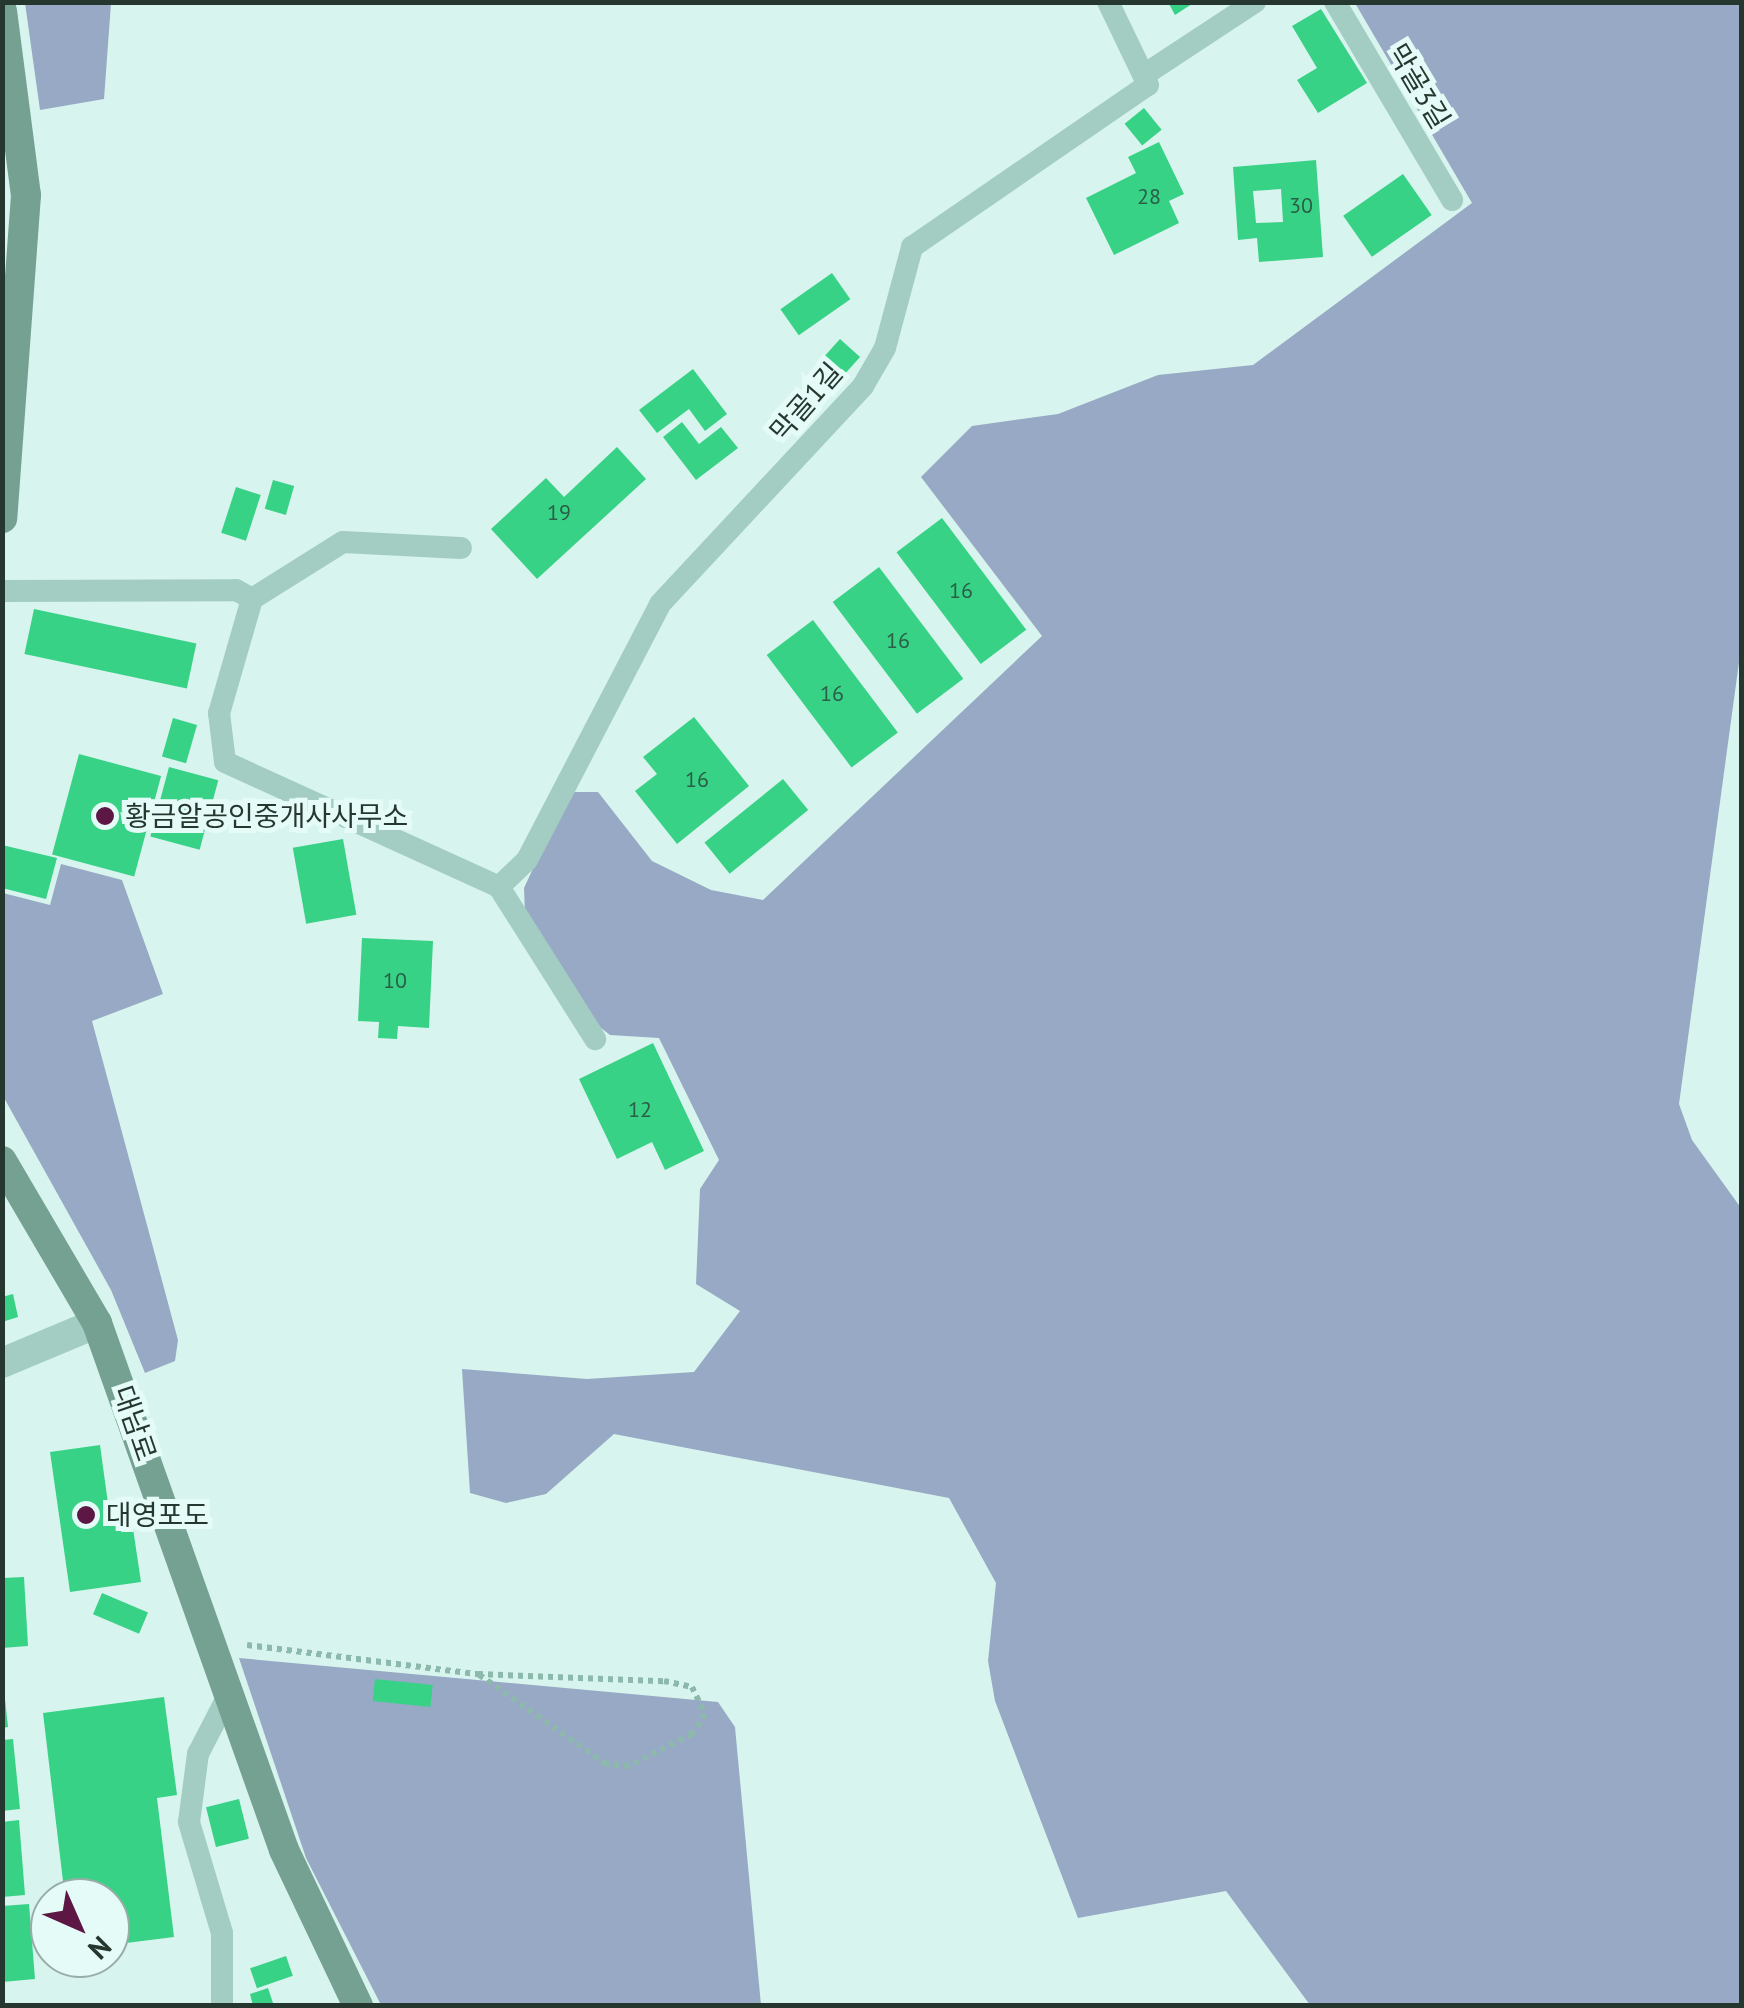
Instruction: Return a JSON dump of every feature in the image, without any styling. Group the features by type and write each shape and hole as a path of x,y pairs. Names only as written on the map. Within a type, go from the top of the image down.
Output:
{"street":[{"path":"2,11 26,195 2,518"},
{"name":"대남로","path":"2,1162 97,1323 301,1894 358,2006"},
{"path":"2,1363 97,1323"}],"lane":[{"path":"1108,2 1146,72 1255,2"},
{"name":"막골3길","path":"1335,2 1452,200"},
{"name":"막골1길","path":"499,887 527,860 660,604 863,386 885,348 912,247 1138,94 1146,72"},
{"path":"461,548 343,542 252,599 219,713 225,762 499,887 595,1039"},
{"path":"2,591 236,590 252,599"},
{"path":"222,2006 222,1933 189,1822 198,1754 229,1694"}],"path":[{"path":"210,1640 478,1674 664,1681 692,1687 705,1714 692,1734 629,1766 606,1764 478,1674"}],"shaded area":[{"path":"25,3 111,3 104,99 40,110"},
{"path":"1355,3 1741,3 1742,640 1679,1104 1692,1140 1741,1208 1741,2005 1310,2005 1226,1891 1078,1918 995,1701 988,1661 996,1583 949,1498 614,1434 546,1494 506,1503 470,1493 462,1369 587,1379 694,1372 740,1311 696,1284 700,1189 719,1160 659,1038 610,1035 592,1021 525,914 524,888 562,806 573,792 598,792 652,861 711,890 763,900 1042,636 921,477 972,426 1058,414 1158,375 1253,365 1472,203"},
{"path":"61,864 122,880 163,994 92,1021 178,1340 175,1361 145,1373 111,1290 3,1096 3,893 50,905"},
{"path":"239,1658 718,1702 735,1727 761,2005 381,2005 306,1858"}],"building":[{"path":"1168,2 1195,2 1175,15"},
{"path":"1321,9 1367,83 1318,113 1297,80 1317,68 1292,26"},
{"path":"1144,108 1162,130 1142,145 1125,124"},
{"path":"1159,142 1184,194 1169,201 1179,223 1114,255 1086,198 1136,173 1128,157"},
{"path":"1316,160 1323,257 1259,262 1257,238 1238,240 1233,167","holes":["1281,189 1283,222 1256,223 1253,191"]},
{"path":"1403,174 1432,215 1372,257 1343,216"},
{"path":"832,273 850,299 799,335 780,309"},
{"path":"840,339 860,357 838,382 818,364"},
{"path":"693,369 727,414 705,431 689,409 657,433 639,410"},
{"path":"682,422 699,444 721,427 738,448 696,480 663,437"},
{"path":"617,447 646,479 537,579 491,529 546,478 564,497"},
{"path":"273,480 294,486 286,515 265,509"},
{"path":"236,487 261,495 246,541 221,533"},
{"path":"942,518 1026,630 981,664 896,552"},
{"path":"879,567 963,679 917,714 833,602"},
{"path":"34,609 196,644 187,689 24,654"},
{"path":"813,620 898,733 852,768 767,655"},
{"path":"694,717 749,786 677,844 635,791 657,774 643,757"},
{"path":"173,718 197,725 186,763 162,756"},
{"path":"79,754 161,776 134,876 52,854"},
{"path":"169,767 218,780 200,850 150,837"},
{"path":"783,779 808,810 730,874 705,843"},
{"path":"343,839 356,915 306,924 293,848"},
{"path":"2,845 57,858 46,899 2,888"},
{"path":"362,938 433,941 429,1028 398,1026 397,1039 378,1038 379,1022 358,1021"},
{"path":"653,1043 704,1151 665,1170 652,1142 617,1159 579,1079"},
{"path":"13,1294 18,1317 2,1322 2,1297"},
{"path":"100,1445 110,1518 131,1515 141,1582 70,1592 50,1452"},
{"path":"24,1577 28,1646 2,1648 2,1578"},
{"path":"102,1593 148,1613 139,1634 93,1614"},
{"path":"375,1679 433,1685 430,1707 373,1701"},
{"path":"164,1697 177,1795 157,1798 174,1937 130,1942 130,1878 63,1878 43,1713"},
{"path":"2,1699 8,1727 2,1728"},
{"path":"13,1739 20,1809 2,1811 2,1740"},
{"path":"239,1799 249,1839 216,1847 206,1807"},
{"path":"19,1820 25,1895 2,1897 2,1822"},
{"path":"29,1904 30,1978 35,1979 2,1982 2,1906"},
{"path":"286,1956 293,1976 257,1988 250,1968"},
{"path":"268,1988 274,2006 253,2006 250,1994"}],"place":[{"name":"황금알공인중개사사무소","path":"105,816"},
{"name":"대영포도","path":"86,1515"}]}
